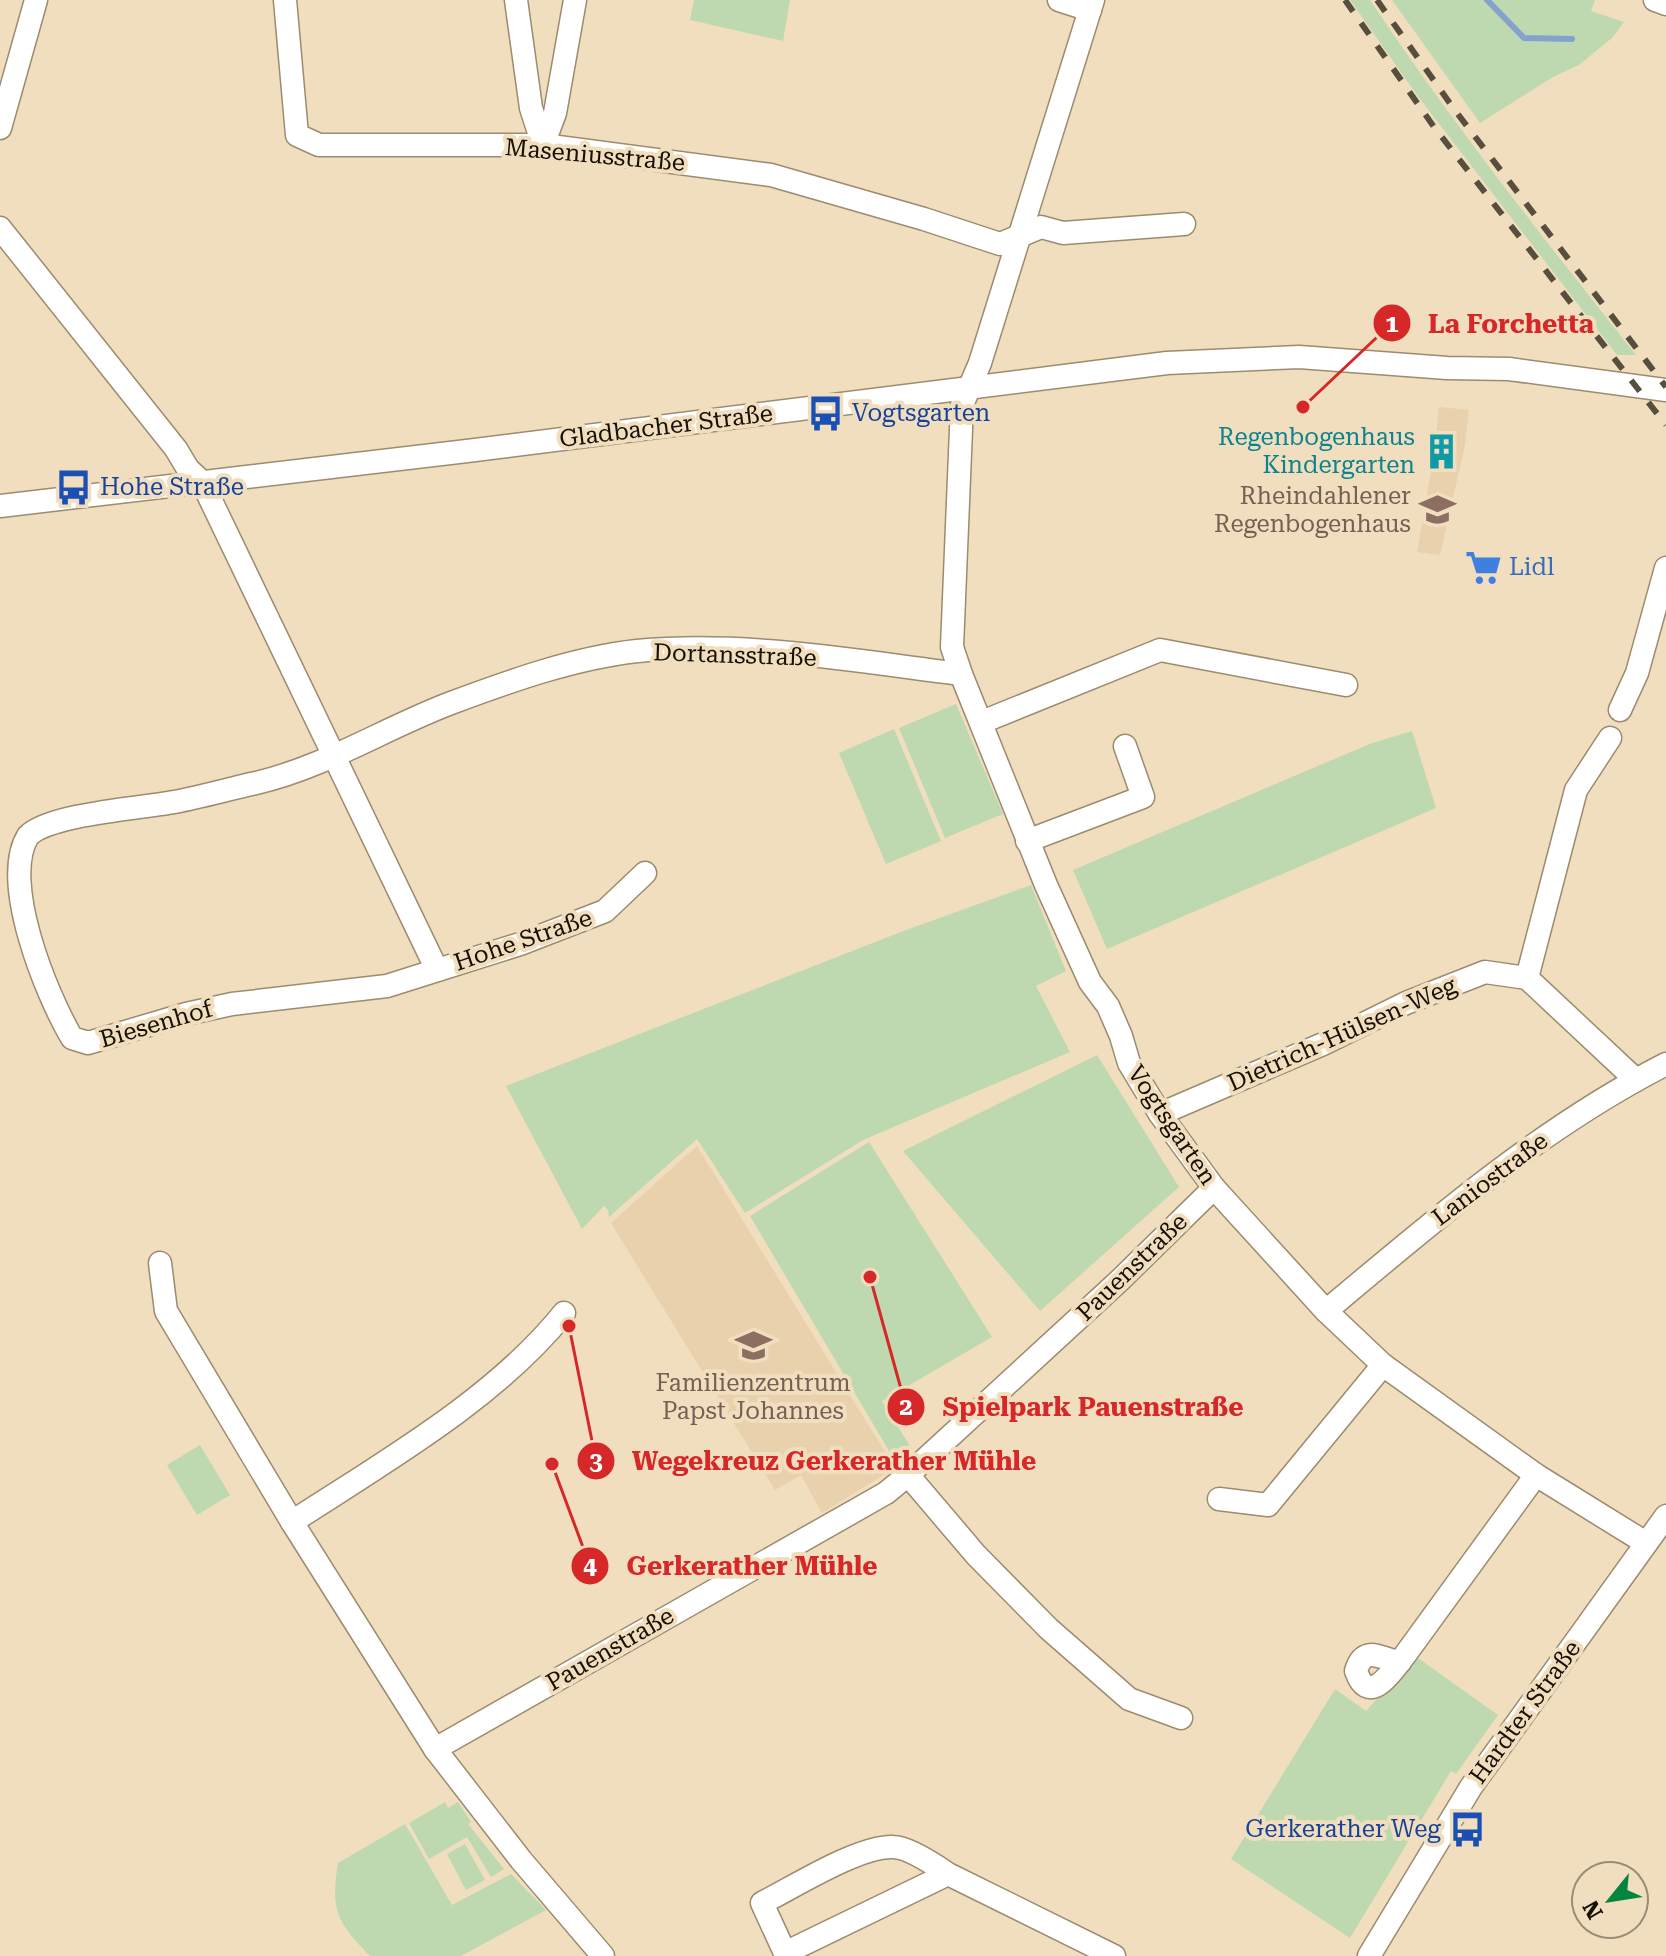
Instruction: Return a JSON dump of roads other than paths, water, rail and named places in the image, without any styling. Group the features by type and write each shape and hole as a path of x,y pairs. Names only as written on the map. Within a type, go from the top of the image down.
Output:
{"street":[{"path":"0,128 36,0"},
{"name":"Maseniusstraße","path":"285,0 297,135 319,145 543,145 771,175 1000,244 1041,227 1063,233 1184,224"},
{"path":"516,0 531,108 543,145"},
{"path":"543,145 555,113 575,0"},
{"path":"1059,0 1092,5"},
{"path":"1655,0 1666,4"},
{"name":"Vogtsgarten","path":"1092,5 980,363 962,405 952,647 961,674 1027,841 1090,982 1108,1006 1129,1063 1160,1114 1214,1188 1326,1311 1383,1365 1536,1475 1646,1543"},
{"name":"Hohe Straße","path":"0,228 176,449 188,469 202,482 437,970 520,944 605,911 645,873"},
{"name":"Gladbacher Straße","path":"0,506 1167,363 1299,357 1447,368 1509,369 1666,390"},
{"path":"1620,710 1637,673 1666,568"},
{"name":"Dortansstraße","path":"333,755 451,703 572,663 634,652 679,649 778,652 961,674"},
{"path":"982,722 1160,650 1346,685"},
{"path":"1610,738 1576,790 1527,978 1636,1080"},
{"path":"1027,841 1143,797 1125,746"},
{"name":"Biesenhof","path":"333,755 291,774 173,802 98,811 29,834 14,864 13,891 49,998 72,1038 88,1043 232,1004 387,986 437,970"},
{"name":"Dietrich-Hülsen-Weg","path":"1160,1114 1323,1044 1406,1003 1485,972 1527,978"},
{"name":"Laniostraße","path":"1326,1311 1444,1211 1543,1140 1666,1064"},
{"name":"Pauenstraße","path":"435,1749 886,1493 1119,1281 1214,1188"},
{"path":"160,1263 166,1311 292,1522 435,1749 521,1860 603,1956"},
{"path":"292,1522 402,1450 491,1385 536,1347 564,1313"},
{"path":"1219,1499 1268,1505 1383,1365"},
{"path":"908,1475 976,1555 1049,1629 1129,1699 1181,1718"},
{"path":"1400,1662 1536,1475"},
{"name":"Hardter Straße","path":"1369,1956 1471,1787 1666,1516"},
{"path":"948,1874 785,1953 762,1903 862,1853 894,1846 1114,1956"}],"waterway":[{"path":"1487,0 1524,38 1572,39"}],"railway":[{"path":"1345,0 1434,127 1666,425"},
{"path":"1377,0 1454,109 1666,387"}],"place":[{"name":"La Forchetta","path":"1303,407"},
{"name":"Vogtsgarten","path":"826,413"},
{"name":"Regenbogenhaus Kindergarten","path":"1441,451"},
{"name":"Hohe Straße","path":"74,487"},
{"name":"Rheindahlener Regenbogenhaus","path":"1437,510"},
{"name":"Lidl","path":"1483,567"},
{"name":"Spielpark Pauenstraße","path":"870,1277"},
{"name":"Wegekreuz Gerkerather Mühle","path":"569,1326"},
{"name":"Familienzentrum Papst Johannes","path":"753,1346"},
{"name":"Gerkerather Mühle","path":"552,1464"},
{"name":"Gerkerather Weg","path":"1467,1829"}]}
